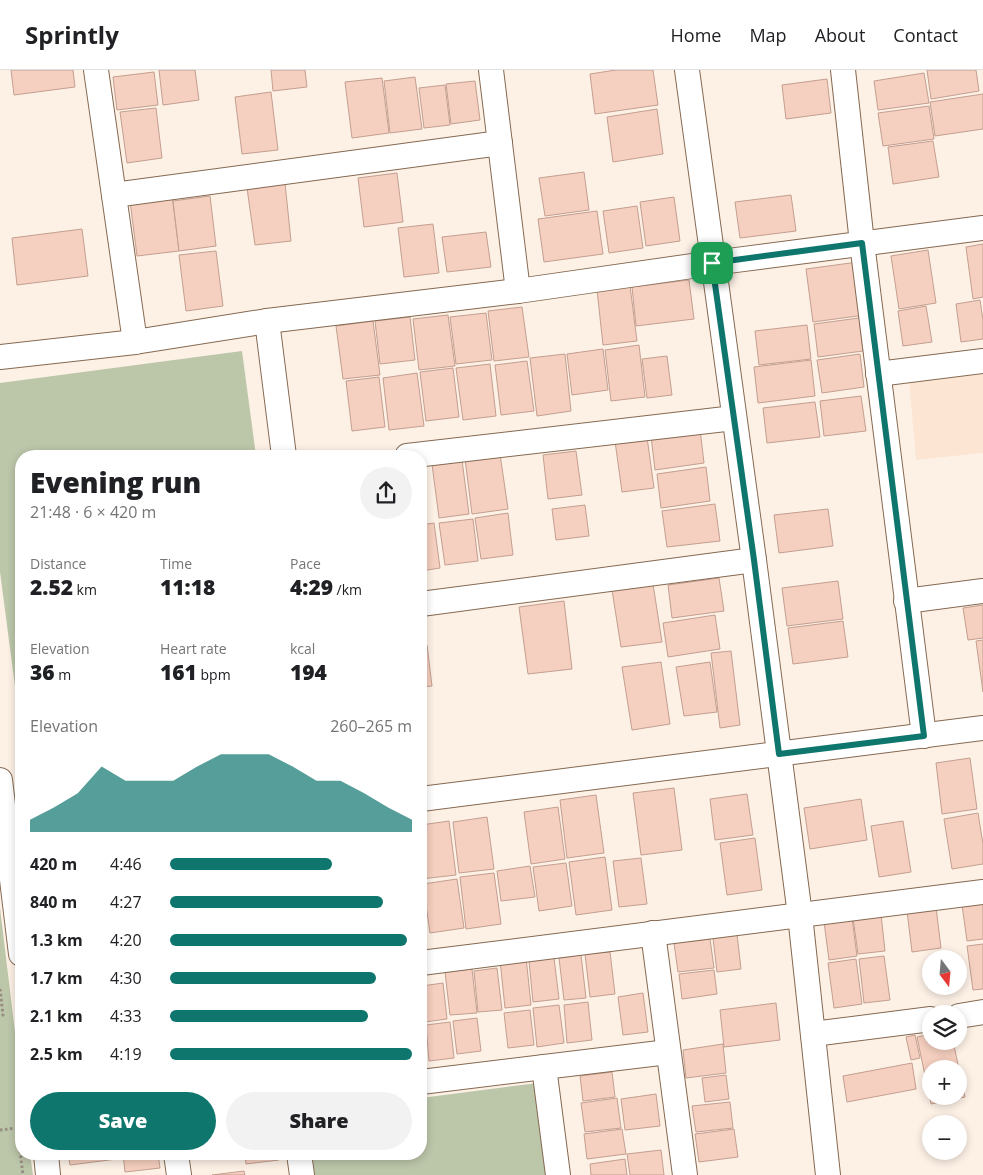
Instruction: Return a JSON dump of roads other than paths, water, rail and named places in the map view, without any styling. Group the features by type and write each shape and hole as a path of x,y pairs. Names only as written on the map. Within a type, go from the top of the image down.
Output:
{"street":[{"path":"96,70 135,342"},
{"path":"491,70 518,290"},
{"path":"687,70 800,914 828,1175"},
{"path":"843,70 862,243 924,736"},
{"path":"114,195 500,143"},
{"path":"0,357 135,342 267,321 518,290 983,228"},
{"path":"267,321 283,450"},
{"path":"878,374 983,361"},
{"path":"427,454 734,418"},
{"path":"427,603 754,560"},
{"path":"906,601 983,591"},
{"path":"427,798 983,728"},
{"path":"0,780 15,897"},
{"path":"427,962 983,892"},
{"path":"653,933 685,1175"},
{"path":"967,1015 983,1012"},
{"path":"812,1034 922,1020"},
{"path":"427,1081 668,1052"},
{"path":"544,1067 558,1175"},
{"path":"47,1160 48,1175"},
{"path":"177,1160 179,1175"},
{"path":"300,1160 302,1175"}]}
